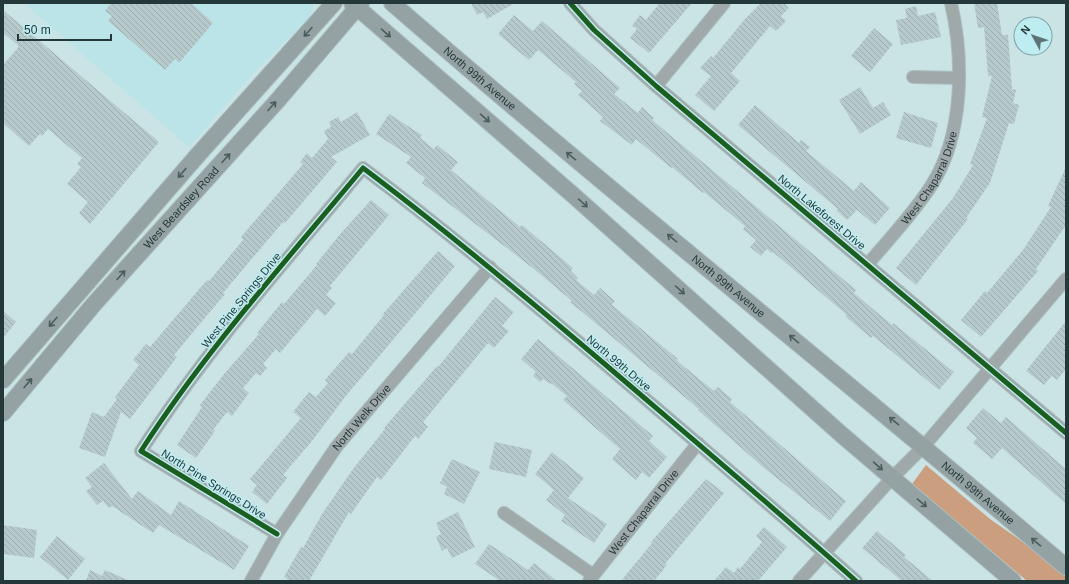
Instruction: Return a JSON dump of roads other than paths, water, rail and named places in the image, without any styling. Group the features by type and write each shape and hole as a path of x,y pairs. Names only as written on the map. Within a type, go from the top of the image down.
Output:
{"main road":[{"name":"West Beardsley Road","path":"3,380 78,292 334,3"},
{"name":"North 99th Avenue","path":"392,3 517,111 924,446 1066,567"},
{"name":"West Beardsley Road","path":"3,413 94,304 273,106 357,4"},
{"path":"357,4 892,478 1013,581"},
{"path":"78,292 94,304"}],"street":[{"name":"North Lakeforest Drive","path":"570,3 594,30 656,86 1066,433"},
{"path":"656,86 724,3"},
{"name":"West Chaparral Drive","path":"868,264 932,186 947,155 958,107 959,78 955,21 951,3"},
{"path":"913,77 959,78"},
{"name":"North 99th Drive","path":"363,168 431,219 490,267 856,581"},
{"name":"West Pine Springs Drive","path":"141,451 181,391 220,340 363,168"},
{"name":"North Welk Drive","path":"251,581 277,534 337,446 490,267"},
{"path":"799,581 892,478 924,446 1052,298 1066,279"},
{"name":"West Chaparral Drive","path":"591,578 698,444"},
{"name":"North Pine Springs Drive","path":"141,451 277,534"},
{"path":"504,513 591,578"}]}
